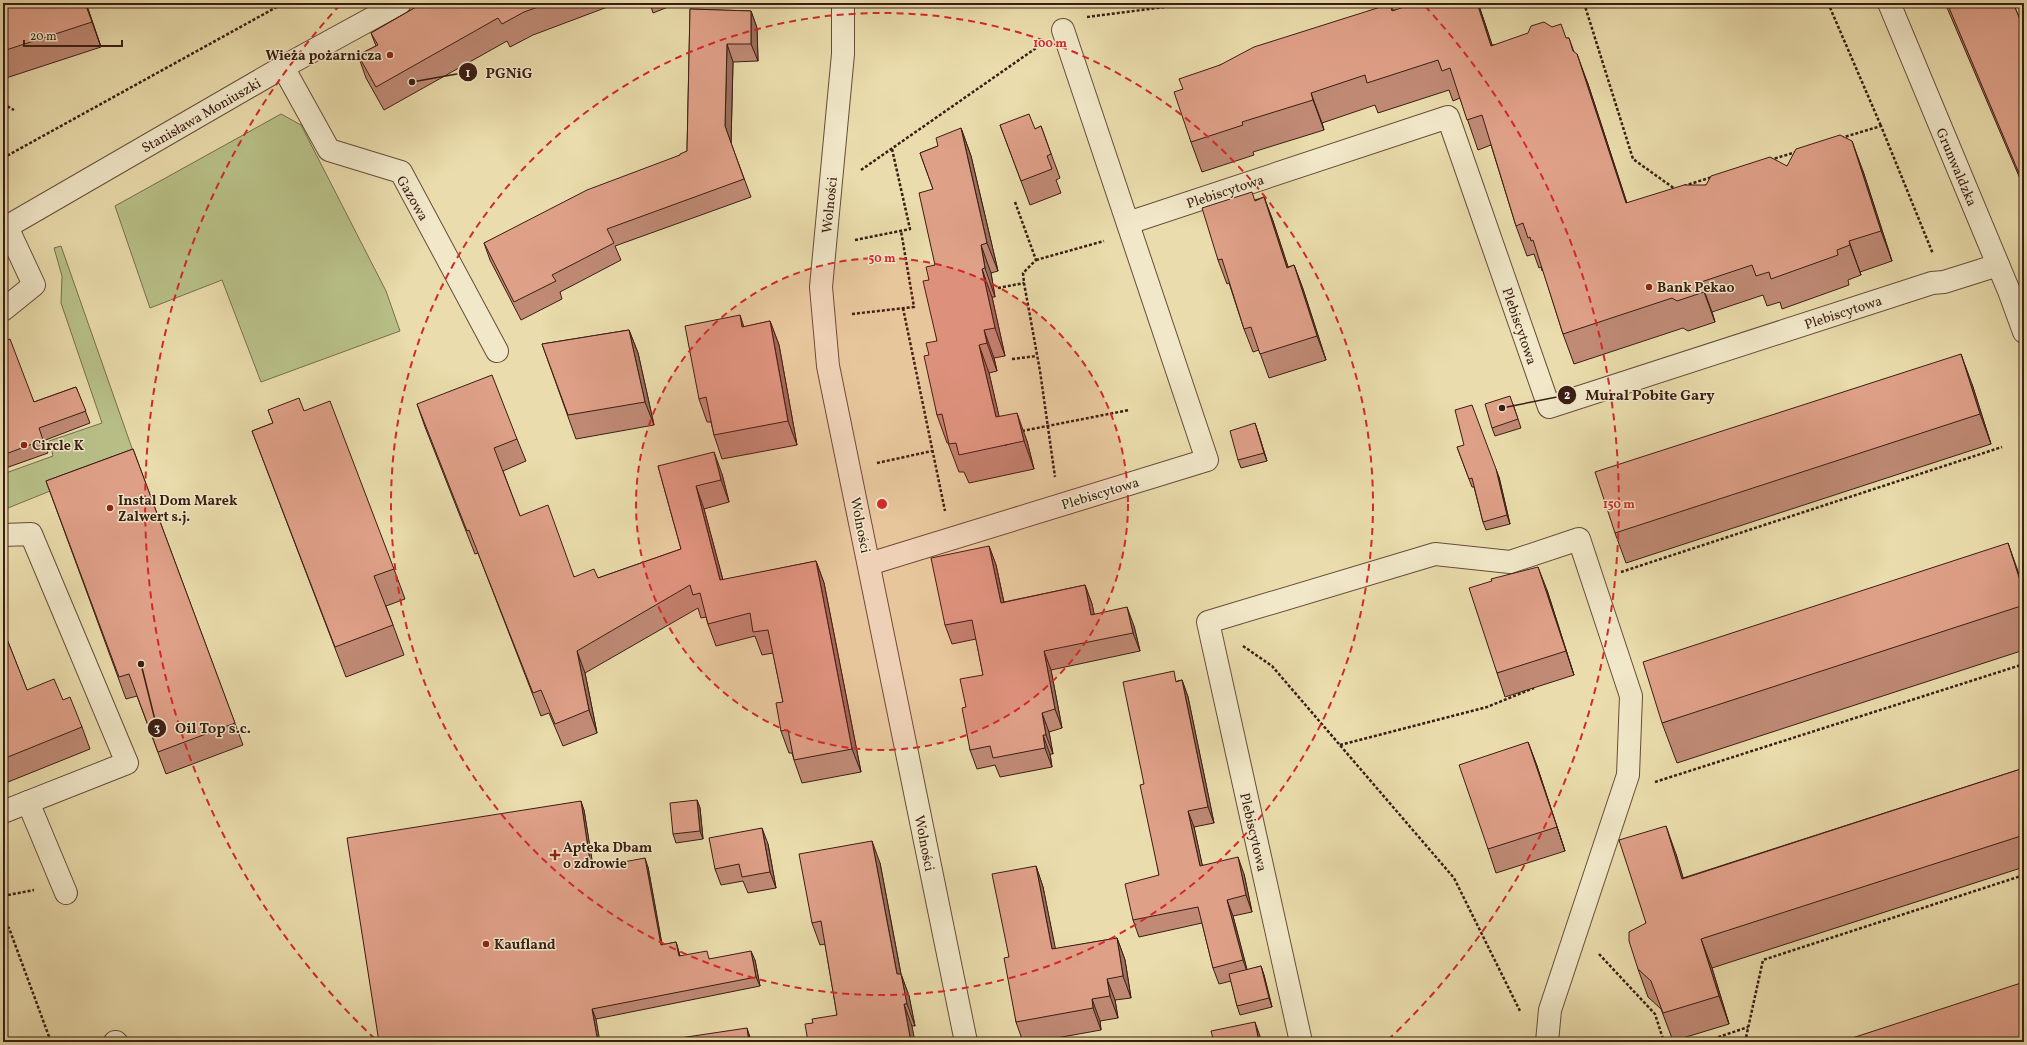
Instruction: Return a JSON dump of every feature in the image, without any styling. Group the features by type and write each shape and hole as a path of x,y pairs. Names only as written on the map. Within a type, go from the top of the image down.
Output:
{"street":[{"name":"Stanisława Moniuszki","path":"5,228 283,67 400,3"},
{"name":"Wolności","path":"843,3 843,54 821,286 828,358 966,1042"},
{"name":"Grunwaldzka","path":"1889,3 1998,266 2017,287 2024,332"},
{"name":"Plebiscytowa","path":"869,564 1207,460 1063,30"},
{"name":"Gazowa","path":"283,67 329,150 401,172 496,351"},
{"name":"Plebiscytowa","path":"1129,228 1448,117 1549,407 1932,283 1944,282 1998,266"},
{"path":"3,310 34,285 5,228"},
{"path":"3,535 31,534 127,763 3,812"},
{"path":"1208,622 1435,554 1510,562 1579,539 1631,696 1628,775 1550,1010 1547,1042"},
{"name":"Plebiscytowa","path":"1208,622 1301,1042"},
{"path":"28,802 66,893"}],"path":[{"path":"3,158 284,3"},
{"path":"831,191 1063,30 1087,16 1196,3"},
{"path":"1584,3 1633,159 1674,189 1719,175"},
{"path":"1828,3 1881,126 1944,282"},
{"path":"3,104 14,110"},
{"path":"1837,139 1881,126"},
{"path":"848,241 910,229 892,149"},
{"path":"1763,162 1800,150"},
{"path":"1015,202 1036,260"},
{"path":"1060,505 1023,273 1036,260 1129,228"},
{"path":"851,314 914,306 901,231"},
{"path":"998,288 1024,282"},
{"path":"903,308 950,539"},
{"path":"1012,359 1037,356"},
{"path":"1016,432 1129,410"},
{"path":"1618,573 2002,447"},
{"path":"876,463 932,451"},
{"path":"1208,622 1272,666 1454,878 1522,1014"},
{"path":"1652,783 2024,664"},
{"path":"1340,745 1487,707 1534,688"},
{"path":"1745,1042 1763,960 2024,875"},
{"path":"3,924 9,928 51,1042"},
{"path":"1596,951 1655,1014 1664,1042"},
{"path":"1704,1042 1748,1027"}],"green space":[{"path":"281,114 301,125 386,291 400,331 261,382 222,280 150,308 115,206"},
{"path":"61,246 140,471 60,487 3,510 3,474 53,456 49,441 102,423 61,303 62,276 54,248"}],"building":[{"path":"3,3 85,3 92,22 3,51"},
{"path":"423,3 549,3 524,12 502,24 498,18 376,87 358,55 378,45 371,33"},
{"path":"1416,3 1477,3 1491,46 1528,33 1531,26 1544,22 1552,27 1561,24 1566,38 1569,38 1573,51 1577,54 1626,203 1684,185 1706,185 1711,176 1770,157 1787,166 1796,149 1840,135 1852,141 1881,231 1849,241 1850,245 1837,250 1838,255 1771,279 1769,272 1756,276 1752,265 1701,282 1704,292 1677,301 1672,298 1563,334 1533,240 1531,241 1530,237 1528,238 1523,223 1516,226 1482,115 1467,120 1450,68 1442,71 1438,60 1367,83 1365,75 1311,93 1313,100 1242,122 1243,125 1191,142 1174,92 1183,89 1179,79 1220,65 1254,47 1390,4 1392,11"},
{"path":"1947,3 2013,3 2024,29 2024,185"},
{"path":"690,9 751,11 751,44 727,44 725,126 744,179 607,229 614,243 552,275 556,281 514,302 484,243 587,190 687,151"},
{"path":"1029,114 1035,129 1041,126 1051,154 1047,156 1052,169 1021,181 1000,125"},
{"path":"961,128 987,243 981,245 985,268 982,269 995,328 984,330 987,343 979,345 996,417 1017,413 1024,441 959,455 956,443 949,444 942,414 937,415 924,356 929,355 926,343 937,341 923,281 929,280 926,267 935,265 919,193 933,189 920,153 938,146 936,138"},
{"path":"1252,192 1255,201 1264,197 1287,268 1294,265 1317,336 1260,354 1251,327 1244,329 1222,259 1218,260 1202,208"},
{"path":"740,315 742,327 770,321 788,421 714,435 706,397 699,399 685,326"},
{"path":"629,330 645,402 568,415 542,344"},
{"path":"10,339 34,402 76,387 86,411 39,428 43,440 3,455 3,342"},
{"path":"1961,354 1980,414 1615,533 1595,472"},
{"path":"492,375 517,439 494,448 520,516 548,505 574,577 594,569 598,578 681,549 658,466 714,452 721,480 696,486 720,580 816,561 852,749 794,760 788,730 781,731 776,703 783,702 768,630 753,632 750,613 708,624 700,593 693,595 690,585 577,651 589,710 555,724 541,690 533,693 469,530 467,531 417,404"},
{"path":"1510,396 1518,419 1492,428 1485,404"},
{"path":"299,398 304,411 330,401 394,569 374,576 393,625 335,647 252,431 273,423 268,410"},
{"path":"1472,405 1496,469 1507,515 1483,522 1472,478 1469,479 1457,447 1464,445 1455,410"},
{"path":"1255,423 1264,453 1238,460 1230,431"},
{"path":"133,449 235,723 158,752 129,674 119,677 46,481"},
{"path":"2008,543 2024,593 2024,605 1662,723 1643,662"},
{"path":"989,546 1001,603 1085,585 1091,615 1127,607 1133,633 1044,651 1055,709 1042,713 1046,735 1043,735 1045,748 993,758 990,746 970,750 962,708 966,707 960,679 983,675 972,620 945,625 931,558"},
{"path":"1538,567 1566,651 1497,673 1469,588 1492,581 1491,579"},
{"path":"3,629 27,690 54,679 63,700 70,697 82,727 3,759"},
{"path":"1174,671 1176,682 1182,680 1208,807 1188,811 1200,866 1238,857 1246,895 1227,900 1243,960 1213,968 1198,907 1133,920 1125,884 1159,875 1140,785 1144,784 1123,682"},
{"path":"1528,742 1557,827 1488,849 1459,765"},
{"path":"2024,768 2024,835 1701,939 1719,996 1663,1013 1651,981 1638,969 1629,941 1629,932 1646,923 1619,840 1666,826 1682,879"},
{"path":"697,800 700,831 673,834 670,803"},
{"name":"Kaufland","path":"581,801 591,868 645,858 661,945 676,942 679,956 707,951 709,959 751,951 756,977 592,1009 598,1042 379,1042 347,838"},
{"path":"762,828 770,872 742,877 739,864 715,869 709,838"},
{"path":"872,841 897,974 901,974 907,1004 904,1004 911,1042 808,1042 805,1024 813,1023 812,1019 837,1015 821,921 812,923 799,854"},
{"path":"1036,866 1052,949 1117,938 1123,976 1107,979 1110,996 1092,999 1093,1008 1016,1022 1004,958 1009,957 992,874"},
{"path":"1261,966 1269,998 1237,1006 1229,974"},
{"path":"2024,982 2024,1042 1840,1042"},
{"path":"1255,1022 1259,1042 1214,1042 1211,1031"},
{"path":"747,1028 749,1042 653,1042"}],"place":[{"name":"Wieża pożarnicza","path":"390,55"},
{"name":"PGNiG","path":"412,82"},
{"name":"Bank Pekao","path":"1649,287"},
{"name":"Mural Pobite Gary","path":"1502,408"},
{"name":"Circle K","path":"24,445"},
{"name":"Instal Dom Marek Zalwert s.j.","path":"110,508"},
{"name":"Oil Top s.c.","path":"141,664"},
{"name":"Apteka Dbam o zdrowie","path":"555,855"},
{"name":"Kaufland","path":"486,944"}]}
